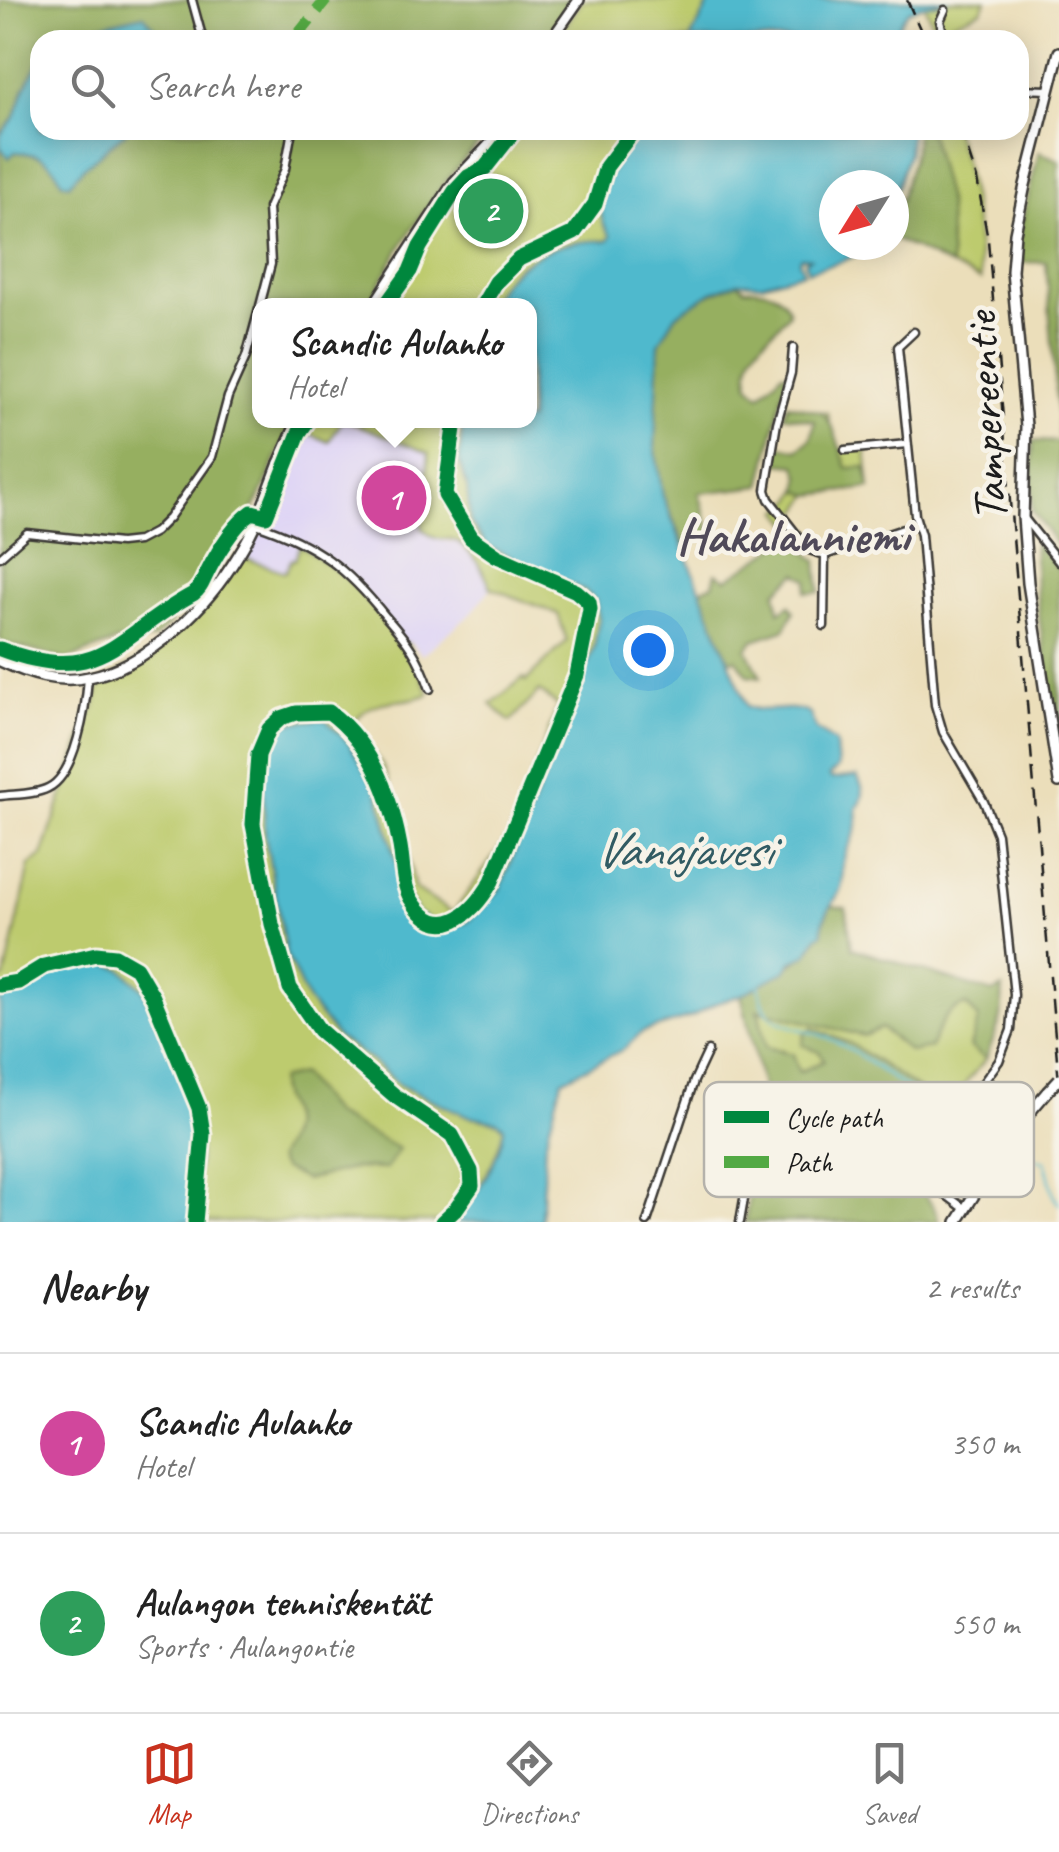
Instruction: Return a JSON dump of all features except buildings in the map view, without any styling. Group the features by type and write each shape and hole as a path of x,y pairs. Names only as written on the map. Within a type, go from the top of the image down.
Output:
{"main road":[{"path":"558,30 578,0"},
{"name":"Tampereentie","path":"1059,52 1025,185 1013,253 1026,426 1024,518 1028,583 1059,782"},
{"path":"379,298 454,182 494,140"},
{"path":"0,661 30,674 88,678 124,665 175,628 226,574 256,524 295,428"},
{"path":"1034,1107 1059,1079"},
{"path":"956,1222 973,1197"}],"street":[{"path":"192,0 200,30"},
{"path":"942,30 940,21 945,10"},
{"path":"1029,89 1049,90"},
{"path":"262,298 271,264 268,208 285,169 290,140"},
{"path":"914,332 898,347 937,714 948,743 984,802 996,834 1014,994 1011,1030 999,1061 983,1082"},
{"path":"0,557 27,533 120,543 138,541 155,532 212,458 228,398 252,336"},
{"path":"793,348 766,490 769,499 809,550 825,556 918,524"},
{"path":"845,450 908,444"},
{"path":"1024,518 1059,562"},
{"path":"256,524 304,542 351,575 410,643 430,689"},
{"path":"824,626 825,556"},
{"path":"0,796 42,790 64,774 74,750 88,678"},
{"path":"647,1222 708,1051"},
{"path":"740,1222 744,1197"},
{"path":"948,1197 965,1209"}],"shaded area":[{"path":"297,428 361,428 429,453 420,508 439,540 458,543 484,570 491,588 471,614 422,655 411,643 401,642 300,546 295,561 285,572 239,556"}],"green space":[{"path":"0,0 572,0 552,30 153,30 123,22 86,30 30,30 30,79 15,117 0,135"},
{"path":"583,0 711,0 695,30 562,30"},
{"path":"986,0 982,10 943,30 936,30 923,3"},
{"path":"115,140 483,140 423,212 373,298 252,298 252,428 289,428 261,495 216,577 154,639 116,642 66,660 0,642 0,147 9,157 15,152 44,159 62,182"},
{"path":"498,140 631,140 608,174 602,194 611,236 608,241 575,245 524,262 508,275 493,298 383,298 455,191 479,172 474,168"},
{"path":"915,140 932,140 947,201 951,266 909,246 909,171"},
{"path":"932,140 957,140 969,185 981,280 951,266 947,201"},
{"path":"1039,152 1059,160 1059,438 1046,262 1019,263 1020,229"},
{"path":"738,282 745,289 766,290 779,296 789,313 755,351 749,385 760,395 782,373 787,373 761,486 699,493 711,535 684,545 663,496 654,447 659,343 676,315 689,303"},
{"path":"788,404 828,413 834,449 866,450 870,488 810,495 790,524 780,511 798,492 798,450 811,439 816,421 784,415"},
{"path":"788,404 822,412 833,428 847,468 866,467 870,488 810,495 799,491 796,465 775,463 777,445 798,450 811,439 815,421 784,415"},
{"path":"297,428 338,428 329,442"},
{"path":"366,428 462,428 460,462 470,522 487,546 585,591 595,600 599,619 594,648 500,889 467,922 444,927 417,913 404,891 378,792 265,836 286,954 308,1001 399,1085 466,1115 498,1122 504,1127 497,1153 485,1178 452,1222 193,1222 200,1130 186,1085 143,989 102,962 67,964 16,989 0,990 30,865 42,856 98,690 107,679 162,647 239,556 285,572 300,545 351,581 401,641 407,643 429,694 378,704 352,725 382,764 396,801 415,889 453,913 510,834 558,706 540,691 510,722 491,704 523,678 526,681 567,641 558,614 491,588 478,563 463,546 453,540 438,539 422,528 429,453"},
{"path":"1033,441 1059,442 1059,548 1032,510"},
{"path":"788,535 817,561 820,592 806,592 808,580 797,573 776,592 779,612 790,605 794,612 784,630 753,640 747,649 761,677 748,675 736,659 729,661 700,590 713,584 716,573 727,579"},
{"path":"1035,541 1059,571 1059,734 1039,614"},
{"path":"830,906 846,908 852,948 993,993 1003,988 1001,1018 986,1059 970,1047 979,1018 966,1005 947,1016 930,1048 910,1052 881,1028 864,1036 758,1010 766,1047 793,1054 799,1072 824,1061 819,1051 802,1045 805,1033 812,1028 849,1043 908,1082 761,1082 741,995 802,957 816,939"},
{"path":"966,1005 979,1018 970,1047 986,1059 966,1082 908,1082 848,1042 819,1051 824,1061 799,1072 784,1050 766,1048 758,1009 881,1028 930,1048 939,1027 958,1007"},
{"path":"301,1074 334,1115 399,1149 386,1169 356,1168 305,1180 282,1168 277,1159 291,1124 280,1079"},
{"path":"749,1197 926,1197 939,1222 745,1222"}],"water":[{"path":"711,0 949,0 909,12 899,25 901,30 695,30"},
{"path":"144,15 155,30 81,30"},
{"path":"30,79 30,140 116,140 69,184 62,182 44,159 15,152 9,158 0,147 0,135 15,117"},
{"name":"Vanajavesi","path":"631,140 910,140 903,170 819,170 819,260 843,260 808,271 805,262 810,258 801,257 804,272 761,284 738,282 712,292 676,315 659,343 655,447 663,496 747,706 810,714 816,729 836,743 838,768 829,776 857,776 863,796 843,863 841,888 826,915 823,933 807,955 741,995 691,1017 642,1032 624,1049 562,1080 545,1144 541,1222 452,1222 492,1166 504,1127 399,1085 337,1037 308,1001 286,954 265,836 262,767 273,737 286,723 325,719 349,743 378,792 404,891 417,913 444,927 467,922 500,889 594,648 599,619 595,600 585,591 487,546 470,522 467,486 459,462 462,428 537,428 537,298 492,298 510,275 538,255 571,243 608,241 611,236 601,209 606,181"},
{"path":"102,962 122,969 143,989 186,1085 200,1130 193,1222 0,1222 0,990 18,987 59,967"}],"waterway":[{"path":"759,985 763,1004 773,1017 839,1043 898,1082"},
{"path":"1034,1159 1045,1161 1059,1204"}],"railway":[{"path":"907,0 920,30"},
{"path":"964,140 977,179 988,240 1059,1083"}],"marked path":[{"path":"302,30 326,0"}],"cycle path":[{"path":"391,298 455,191 468,177 485,168 507,140"},
{"path":"487,298 496,282 519,259 574,233 595,204 606,167 626,140"},
{"path":"0,649 34,660 85,660 125,640 193,594 239,524 252,512 266,516 302,428"},
{"path":"442,1222 472,1186 471,1171 452,1135 395,1096 319,1030 290,988 272,924 253,824 258,755 269,729 281,718 296,713 329,712 357,739 377,772 396,827 406,886 422,913 433,921 455,920 475,904 492,881 577,675 590,609 589,602 576,591 497,556 471,538 445,495 454,428"},
{"path":"0,985 18,982 44,966 96,954 115,956 136,968 153,997 199,1108 203,1134 195,1222"}],"place":[{"name":"Aulangon tenniskentät","path":"491,211"},
{"name":"Scandic Aulanko","path":"394,498"}],"district":[{"name":"Hakalanniemi","path":"793,534"}]}
